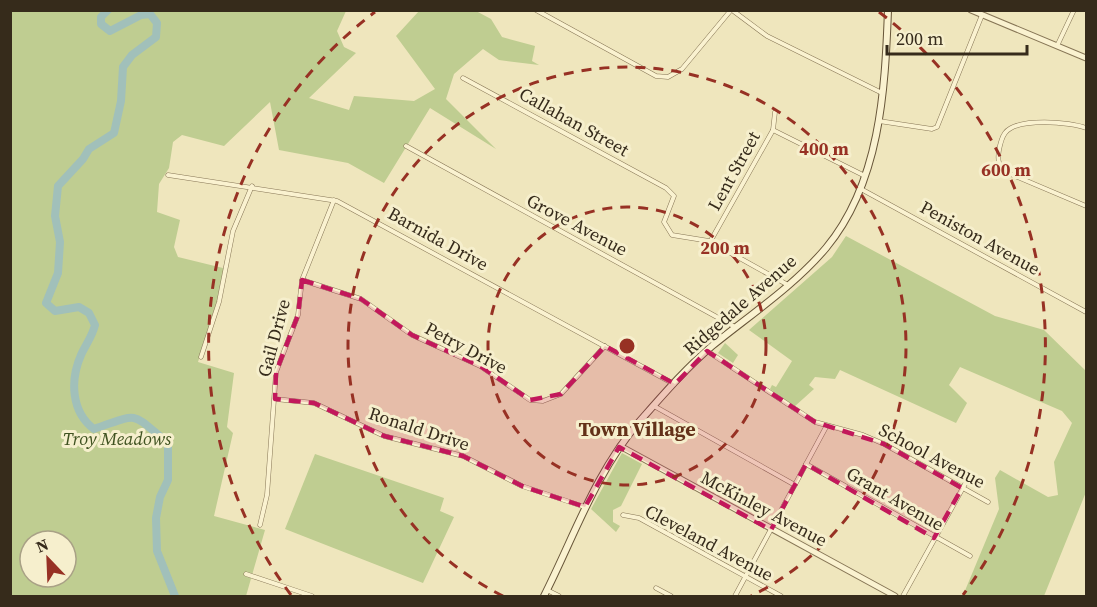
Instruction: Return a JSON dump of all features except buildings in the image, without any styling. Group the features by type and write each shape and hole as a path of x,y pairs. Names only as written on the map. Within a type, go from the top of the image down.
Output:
{"main road":[{"name":"Ridgedale Avenue","path":"545,593 585,507 620,446 654,406 707,351 788,285 826,248 841,227 865,176 879,121 888,10"}],"street":[{"path":"536,10 639,68 662,77 674,75 682,69 732,10 767,36 882,94"},
{"path":"971,10 1086,58"},
{"path":"1057,47 1074,10"},
{"path":"879,121 932,129 937,127 982,15"},
{"name":"Callahan Street","path":"463,78 671,191 674,201 665,218 668,230 675,236 710,242"},
{"name":"Lent Street","path":"710,242 773,130 775,112"},
{"path":"1086,128 1066,122 1013,127 1005,133 998,160 1001,168 1008,174 1086,206"},
{"path":"773,130 865,176"},
{"name":"Grove Avenue","path":"406,146 735,327"},
{"name":"Barnida Drive","path":"168,175 334,200 675,384"},
{"path":"201,357 219,302 233,231 252,186"},
{"name":"Peniston Avenue","path":"860,189 1086,312"},
{"name":"Gail Drive","path":"260,525 267,495 276,372 298,315 303,280 334,200"},
{"path":"710,242 788,285"},
{"name":"Petry Drive","path":"303,280 368,303 412,334 480,366 530,400 549,400 561,394 605,346"},
{"name":"School Avenue","path":"707,351 794,410 826,427 864,435 884,444 988,502"},
{"name":"Ronald Drive","path":"275,399 314,403 384,436 463,456 522,486 585,507"},
{"path":"654,406 795,485"},
{"path":"735,597 826,427"},
{"name":"McKinley Avenue","path":"620,446 894,597"},
{"name":"Grant Avenue","path":"806,464 934,538 970,556"},
{"path":"903,597 970,475"},
{"name":"Cleveland Avenue","path":"623,515 639,518 781,597"},
{"path":"246,574 312,597"},
{"path":"656,588 671,597"},
{"path":"545,593 559,597"}],"highlighted area":[{"path":"302,280 361,299 412,335 480,366 530,400 561,394 605,346 675,384 707,351 815,422 884,444 962,488 934,538 806,464 771,530 619,447 585,507 522,486 463,456 384,436 314,403 275,399 276,372 298,315"}],"green space":[{"name":"Troy Meadows","path":"10,11 346,11 337,31 344,47 356,53 309,98 349,110 354,96 414,101 435,89 396,36 419,11 476,11 491,19 502,37 535,46 532,61 539,65 499,60 483,49 454,74 446,99 496,149 430,108 384,183 348,163 279,150 270,102 224,146 182,135 173,142 169,168 159,184 157,212 180,220 174,247 178,257 227,269 198,362 234,373 227,427 233,433 214,516 265,530 246,596 11,596"},
{"path":"846,236 995,316 1044,330 1086,371 1086,492 1044,596 966,596 964,593 999,509 995,478 1000,470 1048,497 1058,495 1054,462 1072,423 1062,411 960,367 949,385 967,403 956,423 840,370 835,379 815,377 809,385 814,389 794,407 770,389 772,385 776,387 792,361 749,330 832,257"},
{"path":"725,343 738,355 733,363 718,353"},
{"path":"622,453 642,464 621,506 613,510 613,522 620,526 616,532 591,509"},
{"path":"315,454 444,498 440,511 454,517 423,583 285,529"}],"waterway":[{"path":"108,10 101,17 101,24 110,31 141,15 150,14 157,23 156,37 132,55 123,67 121,101 114,133 89,149 83,159 58,186 55,216 60,242 58,273 46,303 55,311 79,307 89,313 95,325 77,365 74,385 77,405 86,422 94,429 134,418 147,425 168,443 168,480 160,497 156,518 157,551 175,596"}],"district":[{"name":"Town Village","path":"637,429"}]}
